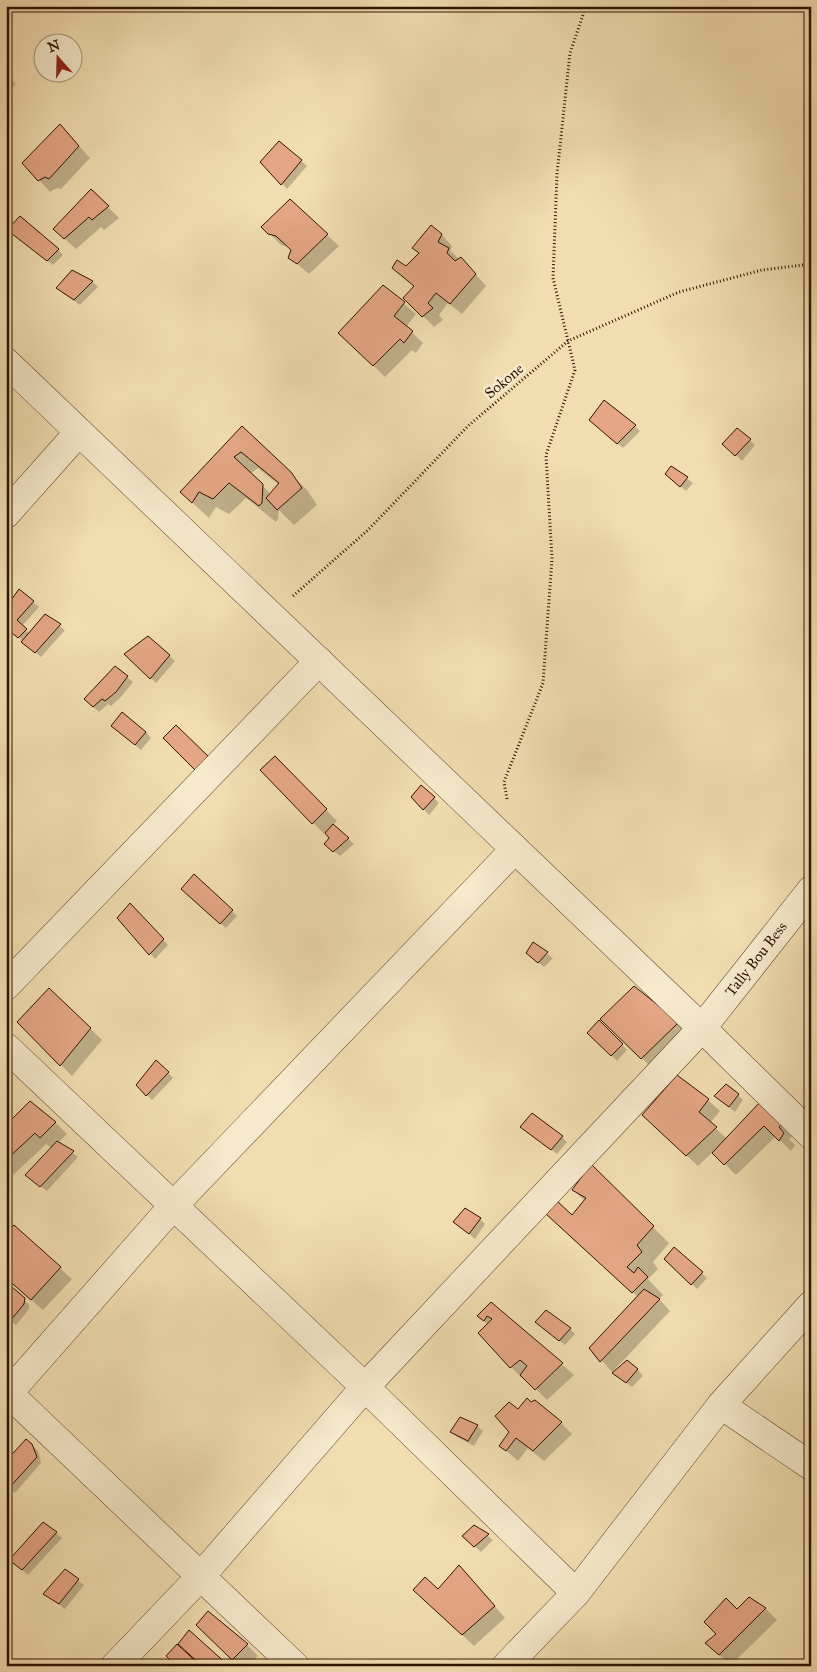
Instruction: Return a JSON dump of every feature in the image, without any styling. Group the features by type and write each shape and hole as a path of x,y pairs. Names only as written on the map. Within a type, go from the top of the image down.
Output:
{"street":[{"path":"6,362 702,1028 811,1135"},
{"path":"6,514 79,432"},
{"path":"6,986 319,661"},
{"path":"295,1666 7,1393 173,1206 515,849"},
{"name":"Tally Bou Bess","path":"115,1666 201,1576 365,1387 702,1028 811,890"},
{"path":"6,1047 365,1387 576,1593"},
{"path":"506,1666 576,1593 721,1405 811,1305"},
{"path":"721,1405 811,1466"}],"path":[{"path":"507,802 504,782 543,683 552,559 546,455 575,370 553,278 557,174 570,53 586,6"},
{"name":"Sokone","path":"271,616 368,530 468,426 568,341 679,292 762,270 811,264"}],"building":[{"path":"60,124 79,146 49,179 45,177 38,181 22,163"},
{"path":"279,141 302,160 281,185 260,162"},
{"path":"91,189 109,206 92,220 89,217 64,239 53,229"},
{"path":"290,199 328,234 297,264 288,258 291,250 276,236 268,234 261,227"},
{"path":"20,216 59,249 47,261 7,230"},
{"path":"431,225 442,234 438,242 449,248 447,253 455,261 461,257 476,274 450,304 436,293 428,303 433,308 422,317 403,298 414,286 392,268 397,260 406,266 419,253 412,248"},
{"path":"72,270 93,281 74,300 56,288"},
{"path":"383,285 405,302 394,316 413,331 404,343 400,339 373,366 338,333"},
{"path":"604,400 636,425 617,444 589,420"},
{"path":"242,426 291,472 302,488 277,510 266,498 279,483 241,452 234,457 263,484 262,503 259,506 229,483 213,499 199,492 192,503 180,492"},
{"path":"737,428 751,439 735,456 722,444"},
{"path":"671,466 688,477 680,487 665,474"},
{"path":"19,589 34,601 17,620 27,629 18,638 6,628 6,607"},
{"path":"45,614 61,624 35,653 21,642"},
{"path":"148,636 170,655 150,679 124,654"},
{"path":"115,666 128,676 116,692 105,701 102,699 93,707 84,699"},
{"path":"122,712 146,732 135,745 111,726"},
{"path":"176,725 211,759 198,773 163,738"},
{"path":"275,756 327,809 312,824 260,770"},
{"path":"421,785 435,797 423,810 411,797"},
{"path":"333,824 349,838 333,852 324,844 329,838 325,833"},
{"path":"194,874 233,910 220,924 181,889"},
{"path":"130,903 164,939 149,955 117,918"},
{"path":"533,942 548,952 538,963 526,953"},
{"path":"634,986 679,1022 641,1059 600,1019"},
{"path":"49,988 91,1028 60,1066 17,1022"},
{"path":"599,1020 623,1044 611,1056 587,1033"},
{"path":"156,1060 169,1072 146,1096 136,1085"},
{"path":"677,1075 709,1099 699,1112 717,1127 686,1156 642,1115"},
{"path":"726,1084 739,1094 729,1107 714,1096"},
{"path":"30,1101 56,1122 40,1138 35,1133 6,1160 6,1125"},
{"path":"761,1101 786,1121 779,1127 784,1133 779,1141 764,1126 724,1165 712,1153"},
{"path":"532,1113 563,1136 551,1150 520,1127"},
{"path":"57,1141 74,1151 40,1187 25,1175"},
{"path":"591,1164 654,1226 637,1245 642,1252 627,1267 634,1273 638,1267 648,1277 632,1293 546,1214 557,1201 572,1215 586,1198 572,1190"},
{"path":"465,1208 481,1218 469,1234 453,1222"},
{"path":"14,1225 61,1267 31,1300 6,1278 6,1234"},
{"path":"674,1247 703,1272 691,1285 664,1259"},
{"path":"12,1287 25,1298 24,1304 10,1321 6,1318 6,1293"},
{"path":"644,1289 660,1299 600,1362 589,1348"},
{"path":"491,1302 563,1363 535,1390 520,1375 527,1366 520,1360 510,1368 478,1333 492,1319 487,1316 484,1321 477,1316"},
{"path":"546,1310 571,1328 559,1341 535,1322"},
{"path":"627,1360 638,1369 626,1383 612,1373"},
{"path":"527,1398 531,1402 535,1400 562,1422 533,1451 516,1438 506,1451 499,1446 509,1432 495,1416 509,1402 518,1409"},
{"path":"460,1417 478,1425 468,1441 450,1432"},
{"path":"26,1439 32,1444 37,1457 9,1488 6,1486 6,1461"},
{"path":"43,1522 57,1532 22,1570 9,1560"},
{"path":"474,1525 489,1534 474,1547 462,1536"},
{"path":"459,1565 495,1606 462,1635 413,1590 425,1577 438,1589"},
{"path":"65,1569 79,1579 59,1604 43,1594"},
{"path":"749,1597 766,1608 719,1655 705,1643 716,1634 704,1622 726,1598 737,1609"},
{"path":"208,1611 248,1644 232,1660 196,1625"},
{"path":"189,1630 229,1666 202,1666 178,1644"},
{"path":"177,1644 201,1666 176,1666 166,1656"}]}
